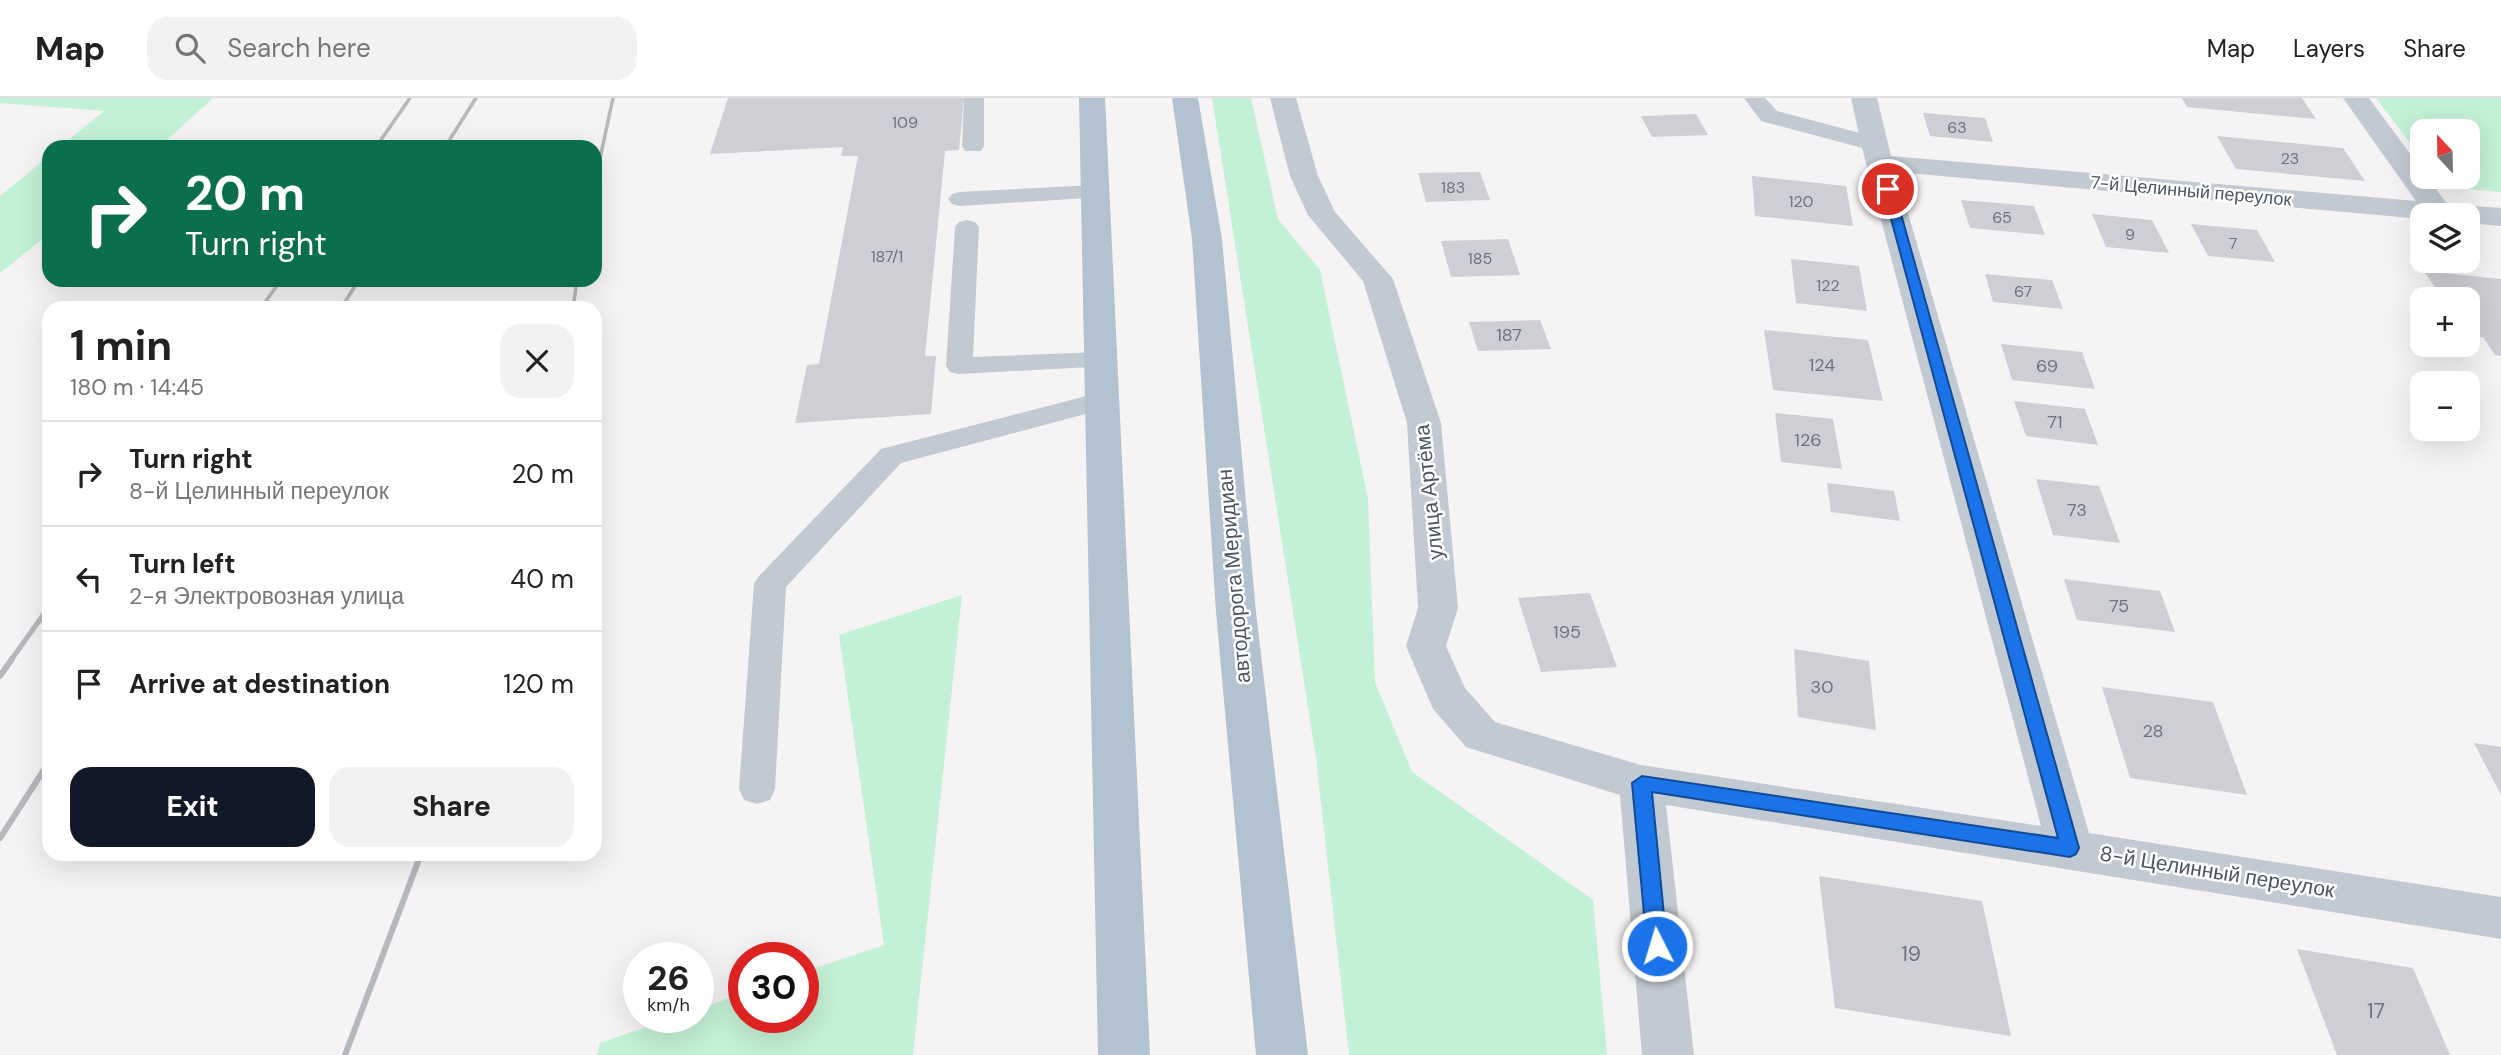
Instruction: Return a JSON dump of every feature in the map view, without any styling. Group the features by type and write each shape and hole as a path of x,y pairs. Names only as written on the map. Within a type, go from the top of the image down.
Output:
{"main road":[{"path":"1093,98 1124,1055"},
{"name":"автодорога Меридиан","path":"1185,98 1207,239 1236,612 1282,1055"}],"street":[{"name":"улица Артёма","path":"1283,98 1304,176 1322,215 1378,279 1424,423 1438,608 1426,646 1448,697 1481,734 1642,783"},
{"path":"1864,98 2070,848"},
{"path":"2356,98 2432,203"},
{"name":"7-й Целинный переулок","path":"1877,153 2410,210"},
{"name":"7-й Целинный переулок","path":"2480,216 2501,217"},
{"name":"8-й Целинный переулок","path":"1642,783 2070,848 2501,918"},
{"path":"1642,783 1668,1055"}],"lane":[{"path":"974,98 974,146"},
{"path":"1754,98 1769,116 1877,153"},
{"path":"960,199 1095,192"},
{"path":"967,227 959,366 1101,380"},
{"path":"757,789 770,584 891,456 1101,380"}],"green space":[{"path":"0,98 213,98 167,140 69,140 104,111 0,103"},
{"path":"1212,98 1251,98 1278,219 1320,270 1368,499 1375,682 1412,772 1593,900 1607,1055 1349,1055 1316,758"},
{"path":"2376,98 2501,98 2501,192 2466,189 2480,189 2480,119 2410,119 2410,143"},
{"path":"42,162 42,240 0,273 0,196"},
{"path":"962,595 913,1055 597,1055 600,1043 629,1033 714,1033 714,1003 728,999 728,1033 819,1033 819,967 884,945 839,635"}],"building":[{"path":"728,98 964,98 959,150 945,151 925,356 936,356 931,414 795,423 807,365 819,364 858,156 841,156 843,147 710,154"},
{"path":"2182,98 2302,98 2316,119 2187,107"},
{"path":"1923,113 1985,118 1993,142 1930,136"},
{"path":"1696,114 1708,135 1652,137 1641,116"},
{"path":"2217,136 2343,148 2365,181 2236,169"},
{"path":"1480,172 1490,200 1426,202 1418,173"},
{"path":"1752,176 1846,186 1853,226 1755,216"},
{"path":"1961,200 2034,206 2045,235 1970,228"},
{"path":"2092,214 2152,220 2169,253 2106,247"},
{"path":"2191,224 2257,230 2275,262 2208,256"},
{"path":"1508,239 1520,275 1451,277 1441,241"},
{"path":"1791,259 1859,266 1867,311 1796,303"},
{"path":"2425,273 2501,279 2501,356 2495,355 2483,337 2480,337 2480,287 2435,287"},
{"path":"1985,274 2052,280 2063,309 1993,302"},
{"path":"1540,320 1551,349 1478,351 1469,322"},
{"path":"1764,330 1868,340 1883,401 1773,390"},
{"path":"2001,344 2082,352 2095,389 2012,380"},
{"path":"2014,401 2085,409 2098,445 2026,436"},
{"path":"1775,413 1833,419 1842,469 1781,462"},
{"path":"2036,479 2099,486 2120,543 2053,535"},
{"path":"1827,483 1894,491 1900,521 1831,512"},
{"path":"2064,579 2160,591 2175,632 2077,620"},
{"path":"1590,593 1617,667 1541,672 1518,598"},
{"path":"1794,649 1869,661 1876,730 1798,717"},
{"path":"2102,687 2213,702 2247,795 2130,778"},
{"path":"2474,743 2501,747 2501,795"},
{"path":"1819,876 1982,901 2011,1036 1835,1008"},
{"path":"2297,949 2413,968 2450,1055 2337,1055"}],"railway":[{"path":"381,140 410,98"},
{"path":"449,140 476,98"},
{"path":"602,149 613,98"},
{"path":"266,301 276,287"},
{"path":"346,301 354,287"},
{"path":"574,301 576,287"},
{"path":"11,660 42,617"},
{"path":"0,676 12,659"},
{"path":"0,838 42,773"},
{"path":"345,1055 418,861"}],"route":[{"path":"1657,946 1642,783 2070,848 1888,189"}]}
